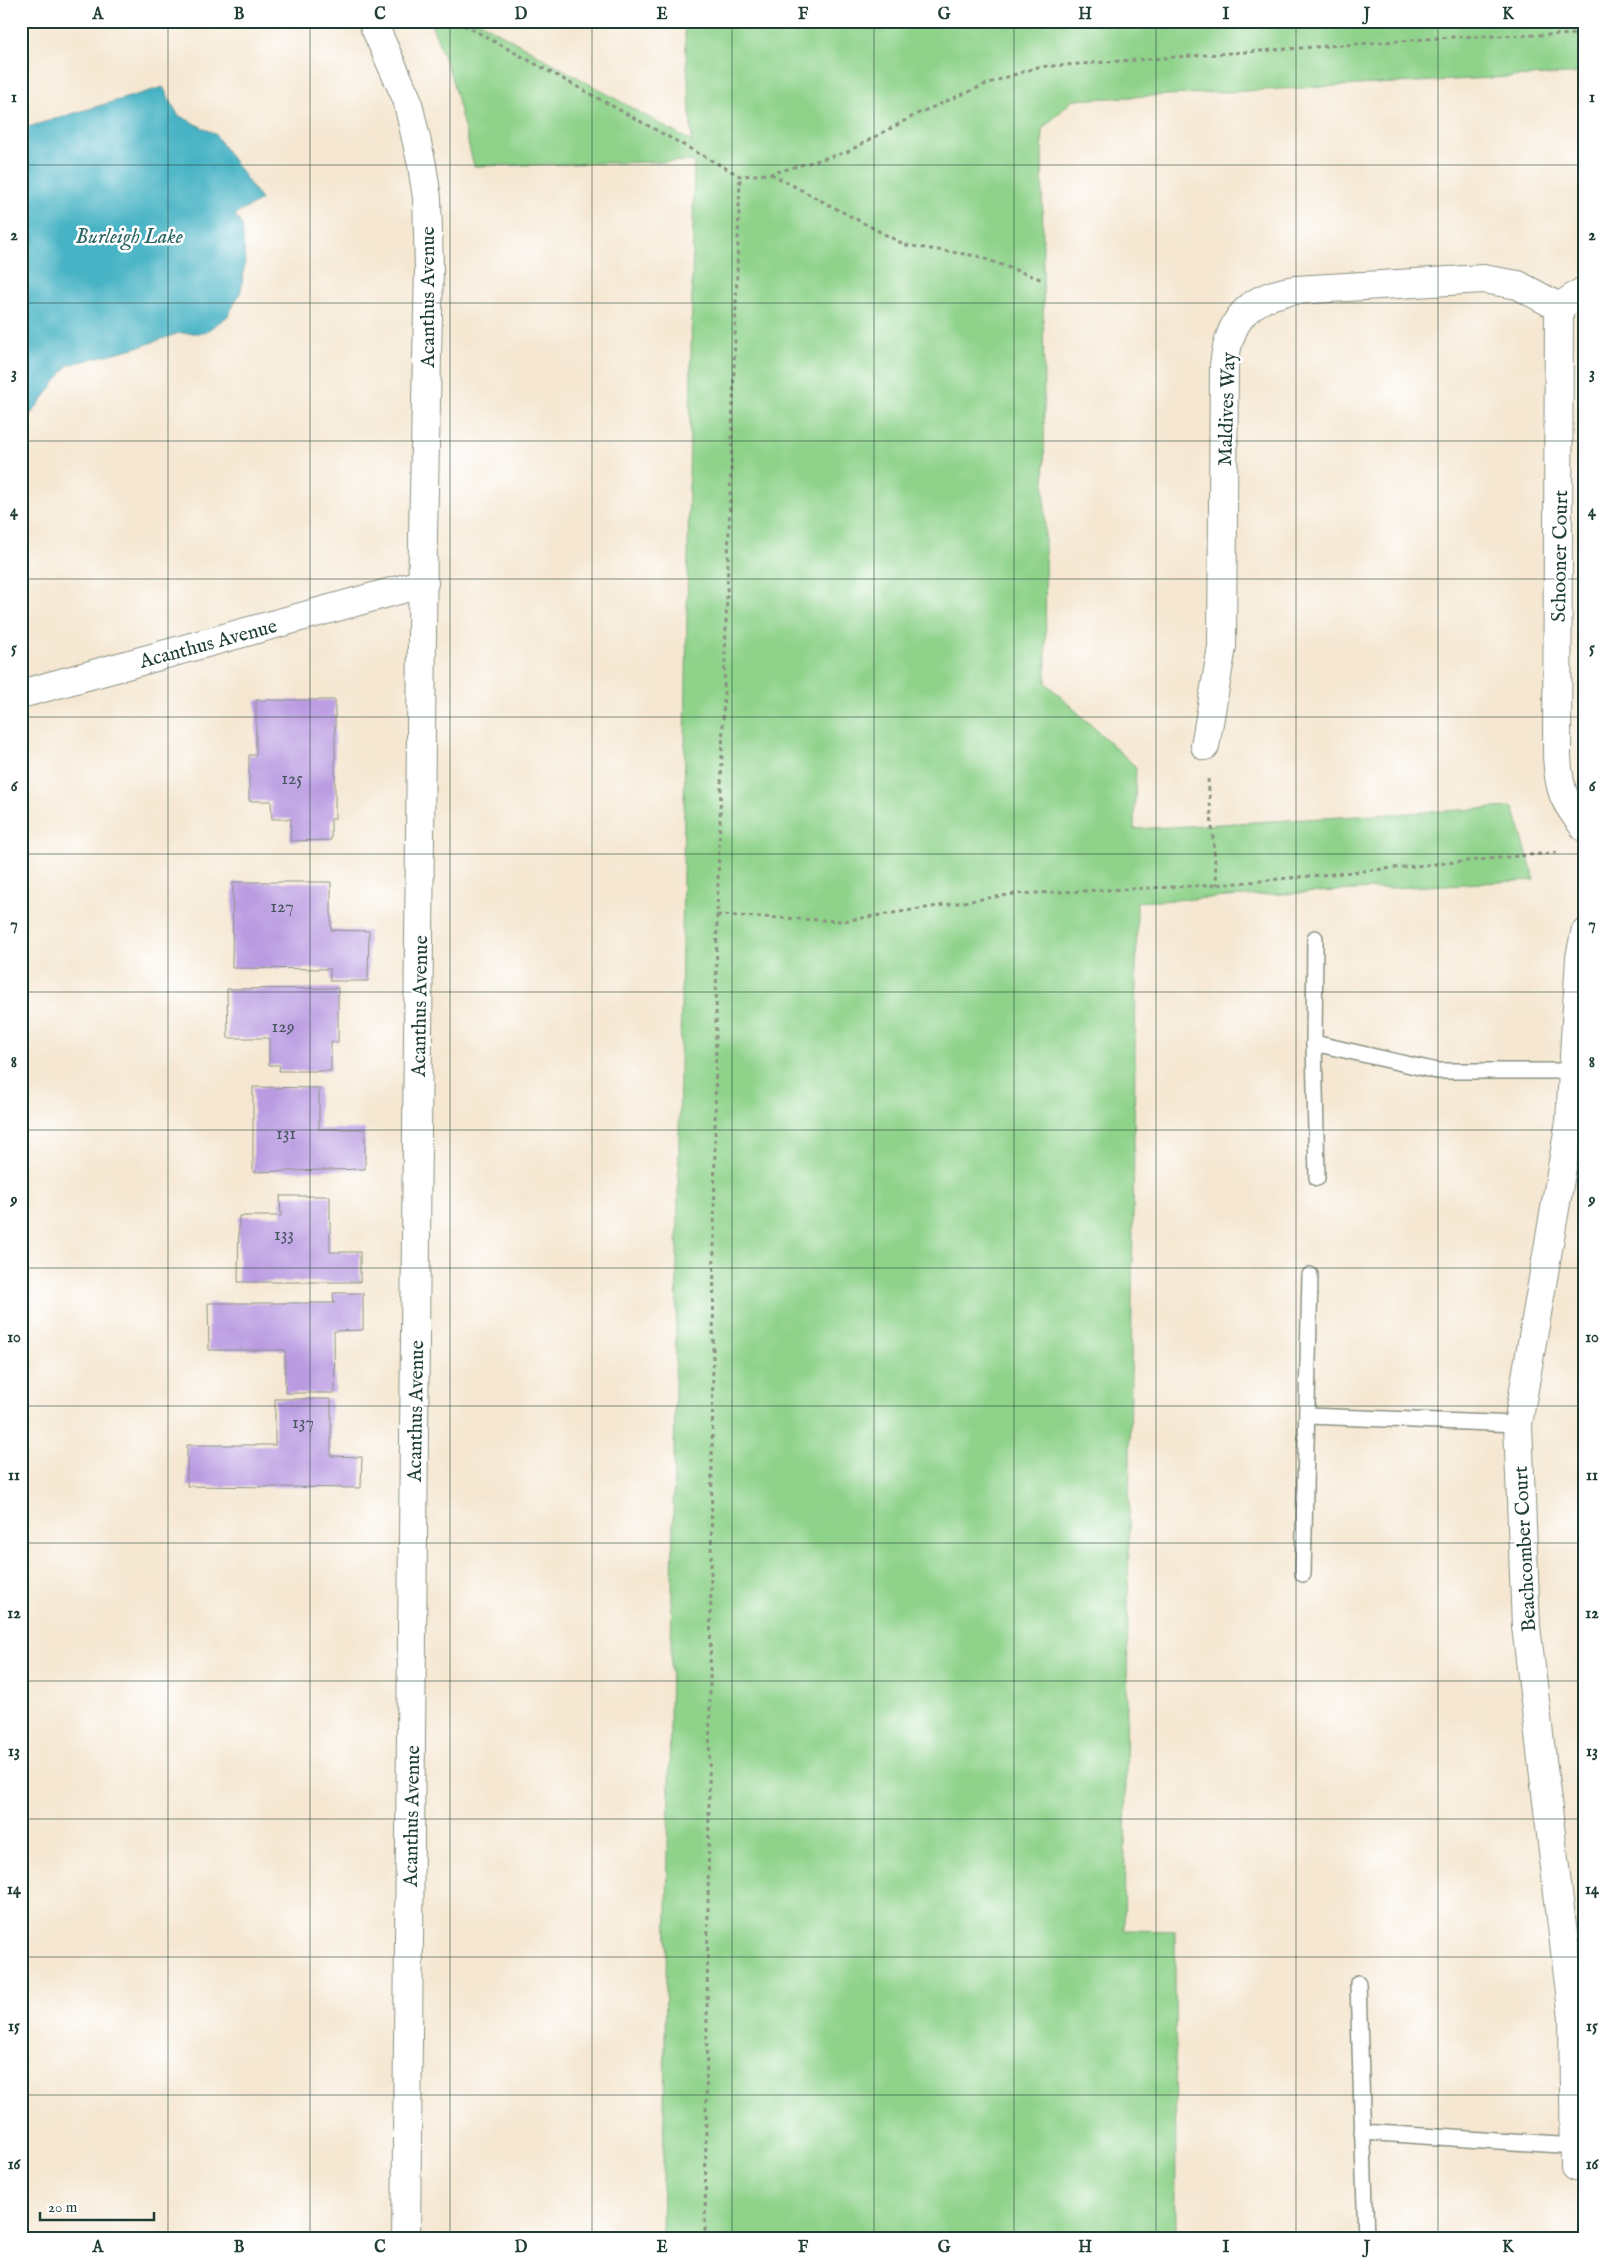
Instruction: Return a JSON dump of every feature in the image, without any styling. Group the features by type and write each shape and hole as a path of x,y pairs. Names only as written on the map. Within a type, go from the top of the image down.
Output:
{"street":[{"name":"Acanthus Avenue","path":"372,21 407,99 422,165 427,198 429,268 406,2239"},
{"name":"Maldives Way","path":"1205,746 1221,653 1224,366 1226,347 1234,326 1259,300 1273,293 1295,290 1483,279 1518,285 1559,307"},
{"path":"1559,307 1585,290"},
{"name":"Schooner Court","path":"1559,307 1557,756 1559,785 1569,808 1577,837"},
{"name":"Acanthus Avenue","path":"21,694 424,583"},
{"name":"Beachcomber Court","path":"1575,2157 1579,2019 1526,1626 1518,1424 1570,1121 1580,957 1585,934"}],"lane":[{"path":"1315,938 1314,1043 1317,1178"},
{"path":"1314,1043 1436,1070 1572,1071"},
{"path":"1303,1574 1310,1275"},
{"path":"1308,1416 1518,1424"},
{"path":"1358,1983 1366,2239"},
{"path":"1362,2132 1575,2157"}],"path":[{"path":"457,21 740,176 770,174 847,152 918,113 989,83 1038,67 1452,37 1585,34"},
{"path":"770,174 905,245 977,256 1044,280"},
{"path":"705,2239 717,915 740,176"},
{"path":"1205,746 1217,885"},
{"path":"717,915 843,921 1014,894 1217,885 1561,852 1577,837"}],"green space":[{"path":"430,21 478,21 692,142 684,21 1585,21 1585,73 1073,100 1042,129 1046,683 1136,767 1134,829 1513,807 1535,880 1137,902 1124,1930 1175,1931 1176,2239 662,2239 694,161 474,166 451,76"}],"water":[{"name":"Burleigh Lake","path":"163,87 178,115 215,134 261,200 235,215 242,226 245,261 241,291 228,316 204,333 179,333 142,346 68,365 32,413 21,416 21,129"}],"building":[{"path":"256,700 335,700 335,819 331,819 331,840 290,841 291,819 272,819 271,801 249,801 249,755 256,755"},
{"path":"233,882 331,882 331,930 369,931 368,981 330,981 330,969 232,968"},
{"path":"338,988 338,1042 331,1042 331,1071 279,1071 280,1065 269,1065 269,1038 228,1038 227,989"},
{"path":"253,1087 319,1088 319,1129 365,1129 365,1169 253,1172"},
{"path":"280,1196 330,1196 330,1252 360,1252 360,1282 238,1282 239,1216 281,1216"},
{"path":"333,1293 363,1293 363,1330 334,1331 335,1393 285,1393 285,1350 209,1350 208,1303 334,1303"},
{"path":"275,1399 331,1399 331,1456 362,1457 361,1488 187,1486 187,1445 275,1445"}]}
